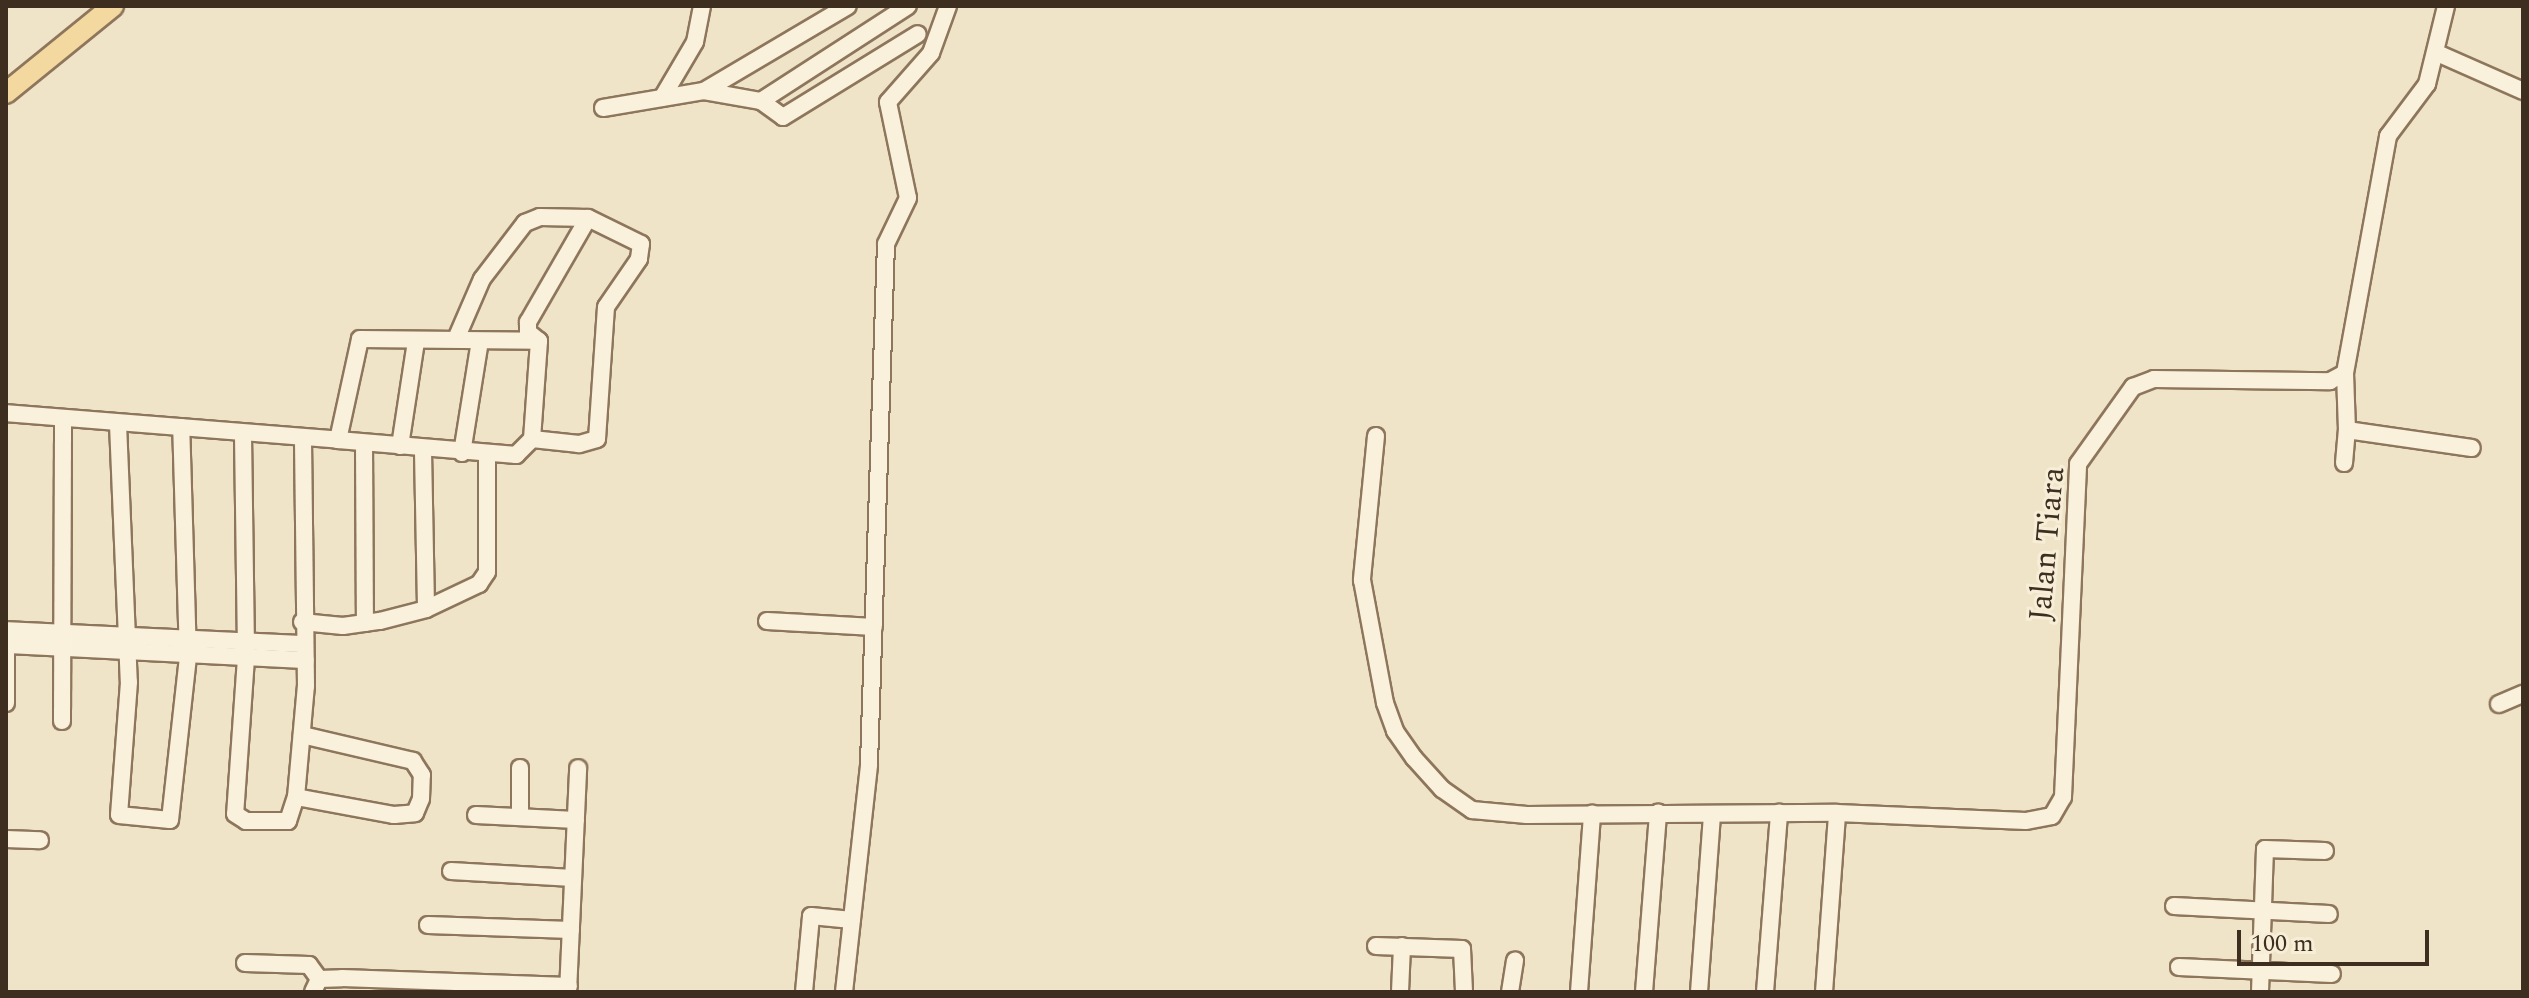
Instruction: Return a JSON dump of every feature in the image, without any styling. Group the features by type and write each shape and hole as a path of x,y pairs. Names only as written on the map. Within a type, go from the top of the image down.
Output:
{"main road":[{"path":"6,93 113,6"}],"street":[{"path":"662,98 695,42 702,6"},
{"path":"704,91 848,6"},
{"path":"761,101 908,6"},
{"path":"844,992 869,764 886,244 908,198 888,102 931,53 948,6"},
{"path":"2344,463 2347,430 2345,373 2388,136 2427,84 2446,6"},
{"path":"603,108 704,91 761,101 783,117 918,34"},
{"path":"2437,53 2523,91"},
{"path":"456,339 482,279 513,233 540,217 588,218 614,227 642,248 606,307 601,428 593,441 579,444 532,439"},
{"path":"539,341 528,332 528,322 588,218"},
{"path":"338,440 360,339 416,342 425,337 539,341"},
{"path":"462,453 480,341"},
{"path":"6,413 243,435 338,440 423,451 516,455 532,439 539,341"},
{"path":"400,446 416,342"},
{"name":"Jalan Tiara","path":"1837,813 2026,821 2052,816 2063,797 2078,464 2133,387 2154,379 2330,381 2345,373"},
{"path":"62,721 65,642 63,418"},
{"path":"118,424 126,644 118,807 119,815 128,819 174,817 188,657 181,427"},
{"path":"2347,430 2472,448"},
{"path":"243,435 246,649 235,814 246,821 288,821 296,797 305,652 302,622 303,438"},
{"path":"1376,436 1362,580 1395,731 1442,789 1472,810 1712,815 1837,813 1824,992"},
{"path":"364,443 365,623"},
{"path":"423,451 426,609"},
{"path":"302,622 365,623 426,609 464,594 485,578 487,454"},
{"path":"767,621 874,627"},
{"path":"6,703 6,640 126,644 188,639 246,649 305,652"},
{"path":"126,644 188,657 246,649"},
{"path":"2499,704 2523,694"},
{"path":"296,797 394,815 415,813 421,799 422,775 413,761 302,735"},
{"path":"520,768 520,817"},
{"path":"245,963 309,965 316,986 568,989 578,768"},
{"path":"1579,992 1592,813"},
{"path":"1644,992 1658,813"},
{"path":"1765,992 1779,813"},
{"path":"476,815 576,820"},
{"path":"1699,992 1712,815"},
{"path":"6,839 40,840"},
{"path":"2260,992 2265,849 2325,851"},
{"path":"451,871 573,878"},
{"path":"2174,906 2329,914"},
{"path":"804,992 811,916 852,920"},
{"path":"428,925 571,930"},
{"path":"1376,946 1462,949 1464,992"},
{"path":"1400,992 1402,946"},
{"path":"1510,992 1515,960"},
{"path":"2179,967 2332,974"}]}
